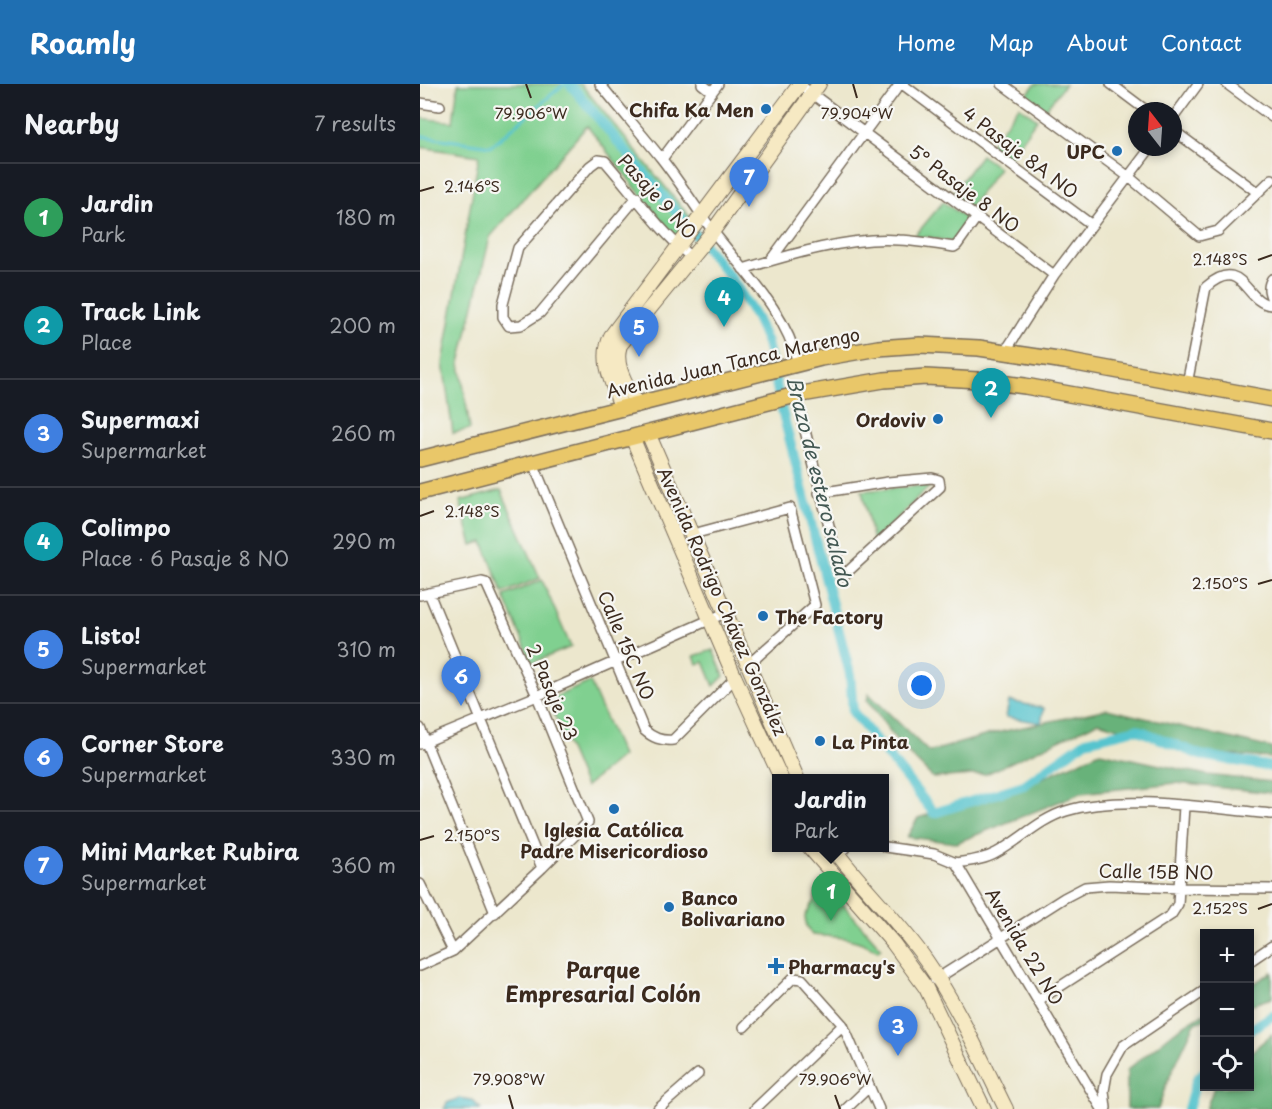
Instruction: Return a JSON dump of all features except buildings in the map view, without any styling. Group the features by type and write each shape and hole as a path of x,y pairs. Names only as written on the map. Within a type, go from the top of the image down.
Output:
{"main road":[{"name":"Avenida Juan Tanca Marengo","path":"420,459 779,368 850,352 920,345 1005,351 1272,399"},
{"path":"420,492 792,396 884,380 926,377 1025,386 1272,431"}],"street":[{"path":"600,84 662,159 699,220 743,269 785,326 798,364"},
{"path":"662,159 715,88 702,84"},
{"path":"622,409 606,363 608,342 799,84"},
{"name":"5° Pasaje 8 NO","path":"799,84 816,89 864,133 1054,275"},
{"path":"770,261 901,84"},
{"name":"4 Pasaje 8A NO","path":"901,84 1092,225"},
{"path":"1002,84 1129,177 1199,236 1218,231 1272,178"},
{"path":"1111,84 1135,102"},
{"path":"1182,106 1198,84"},
{"path":"1227,84 1272,117"},
{"path":"637,405 620,368 618,357 620,345 711,233 816,89"},
{"path":"420,103 440,106"},
{"path":"1182,137 1257,192"},
{"path":"1005,351 1054,275 1144,156"},
{"name":"Pasaje 9 NO","path":"637,197 540,313 521,325 509,326 503,317 503,304 518,248 590,166 598,160 605,161 680,245 693,255"},
{"path":"743,269 852,243 897,239 954,247 977,217"},
{"path":"1187,384 1206,287 1215,279 1231,276 1238,278 1262,303 1272,305"},
{"path":"1272,279 1269,284 1272,300"},
{"path":"792,396 842,577 940,487 939,480 932,478 888,482 819,493"},
{"name":"Avenida Rodrigo Chávez González","path":"648,433 795,774"},
{"name":"Avenida Rodrigo Chávez González","path":"632,437 735,678 779,774"},
{"name":"Calle 15C NO","path":"532,463 644,730 652,737 663,741 673,740 735,678"},
{"path":"693,534 790,508 814,605 748,665"},
{"name":"2 Pasaje 23","path":"424,594 482,582 487,584 537,696 588,820 588,824 542,868"},
{"path":"420,966 453,951 542,868 480,718 424,594"},
{"path":"423,743 537,696 725,613"},
{"path":"420,728 423,743 495,913"},
{"path":"889,848 934,854 956,863 974,861 994,855 1051,816 1068,810 1119,802 1272,814"},
{"path":"1039,1000 1171,915 1179,904 1184,806"},
{"path":"813,852 893,943 926,988 979,1106"},
{"path":"841,852 909,937 956,1008 1006,1109"},
{"name":"Avenida 22 NO","path":"956,863 1104,1109"},
{"path":"420,884 453,951"},
{"name":"Calle 15B NO","path":"926,988 1064,898 1086,887 1109,885 1272,889"},
{"path":"1254,958 1272,946"},
{"path":"744,1028 793,978 802,979 843,1025 879,1109"},
{"path":"1104,1109 1107,1074 1123,1046 1200,994"},
{"path":"755,1109 843,1025"},
{"path":"658,1109 698,1074"},
{"path":"846,1109 869,1087"}],"green space":[{"path":"458,84 581,84 694,222 677,241 587,126 490,237 460,363 470,429 453,433 443,363 479,156 420,147 420,118 453,122"},
{"path":"1035,84 1065,84 1044,111 1025,97"},
{"path":"1019,106 1037,119 1008,160 989,146"},
{"path":"981,155 999,168 970,207 952,194"},
{"path":"943,202 969,220 952,242 928,237 914,237"},
{"path":"931,485 873,542 862,491"},
{"path":"501,490 540,578 503,593 483,542 472,545 460,501"},
{"path":"542,580 571,647 532,663 504,596"},
{"path":"713,650 724,676 714,686 704,662 697,664 694,656"},
{"path":"590,682 622,756 585,787 548,700"},
{"path":"869,694 929,752 991,734 1107,709 1272,748 1272,758 1202,753 1098,722 986,774 933,778 900,745 867,700"},
{"path":"1100,752 1207,775 1272,782 1272,793 1176,783 1081,793 956,843 907,837 918,818 1024,786"},
{"path":"827,886 881,948 878,951 854,940 812,935 806,926 805,916 815,900 816,891 820,887"},
{"path":"1272,972 1272,998 1254,1004 1254,983"},
{"path":"1200,1015 1200,1021 1195,1023 1167,1082 1158,1109 1127,1109 1127,1070 1175,1031"},
{"path":"1272,1034 1272,1109 1206,1109 1213,1091 1254,1091 1254,1050"}],"water":[{"path":"1009,701 1044,708 1041,723 1006,717"},
{"path":"459,1098 472,1100 481,1109 444,1109 447,1103"}],"waterway":[{"path":"420,136 491,146 564,84"},
{"name":"Brazo de estero salado","path":"570,84 732,279 756,318 767,343 850,674 853,712 934,813 1024,785 1086,741 1136,729 1200,755 1272,767"},
{"name":"Brazo de estero salado","path":"1254,1027 1272,1016"},
{"name":"Brazo de estero salado","path":"1188,1109 1200,1076"}],"place":[{"name":"Chifa Ka Men","path":"766,109"},
{"name":"UPC","path":"1117,151"},
{"name":"Mini Market Rubira","path":"749,207"},
{"name":"Colimpo","path":"724,327"},
{"name":"Listo!","path":"639,357"},
{"name":"Track Link","path":"991,418"},
{"name":"Ordoviv","path":"938,419"},
{"name":"The Factory","path":"763,616"},
{"name":"Corner Store","path":"461,706"},
{"name":"La Pinta","path":"820,741"},
{"name":"Iglesia Católica Padre Misericordioso","path":"614,809"},
{"name":"Banco Bolivariano","path":"669,907"},
{"name":"Jardin","path":"831,921"},
{"name":"Pharmacy's","path":"776,966"},
{"name":"Supermaxi","path":"898,1056"}],"district":[{"name":"Parque Empresarial Colón","path":"603,981"}]}
